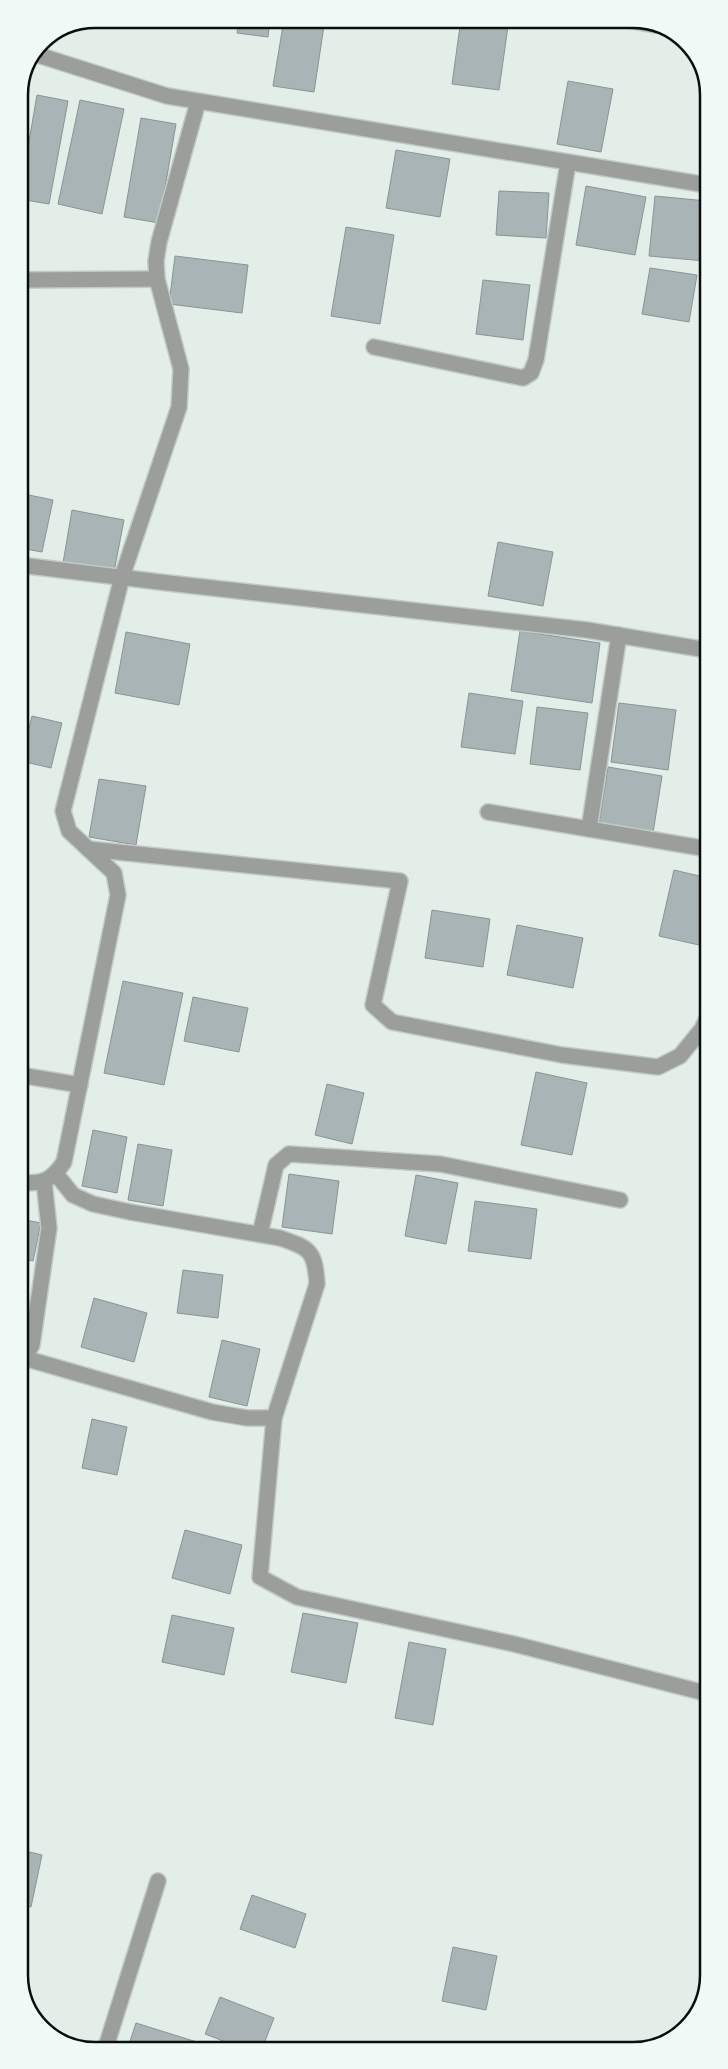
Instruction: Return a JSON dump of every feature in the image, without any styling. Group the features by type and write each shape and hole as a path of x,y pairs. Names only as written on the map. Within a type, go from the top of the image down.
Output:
{"street":[{"path":"40,55 166,96 568,163 700,183"},
{"path":"28,1351 32,1345 49,1228 50,1178 64,1162 118,895 114,873 70,831 63,811 122,577 180,407 182,369 157,279 156,261 159,242 198,102"},
{"path":"374,347 523,378 531,373 536,360 568,163"},
{"path":"28,280 157,279"},
{"path":"28,565 619,635 700,649"},
{"path":"589,829 619,635"},
{"path":"488,812 700,848"},
{"path":"88,849 400,881 373,1005 392,1022 562,1055 658,1067 680,1056 700,1031"},
{"path":"28,1076 80,1085"},
{"path":"260,1234 276,1165 289,1154 440,1164 620,1200"},
{"path":"28,1181 50,1178 73,1195 93,1204 280,1238 303,1246 316,1262 317,1284 274,1418 260,1577 297,1597 514,1644 700,1692"},
{"path":"28,1361 212,1412 247,1418 274,1418"},
{"path":"108,2041 158,1881"}],"building":[{"path":"238,28 269,28 268,37 237,33"},
{"path":"283,28 324,28 314,92 273,86"},
{"path":"460,28 508,28 499,90 452,84"},
{"path":"568,81 613,89 601,152 557,144"},
{"path":"37,95 68,101 49,204 28,200 28,147"},
{"path":"80,100 124,109 102,214 58,204"},
{"path":"141,118 176,124 159,223 124,217"},
{"path":"396,150 450,159 440,217 386,208"},
{"path":"586,186 646,197 635,255 576,245"},
{"path":"499,191 549,193 546,238 496,235"},
{"path":"655,196 700,200 700,261 649,256"},
{"path":"346,227 394,235 380,324 331,316"},
{"path":"175,256 248,265 242,313 169,304"},
{"path":"650,268 697,275 689,322 642,314"},
{"path":"483,280 530,285 523,340 476,334"},
{"path":"28,495 53,500 42,552 28,549"},
{"path":"72,510 124,520 114,572 63,563"},
{"path":"498,542 553,552 543,606 488,596"},
{"path":"520,631 600,643 592,703 511,691"},
{"path":"126,632 190,644 179,705 115,693"},
{"path":"469,693 523,701 515,754 461,747"},
{"path":"619,703 676,710 668,770 611,762"},
{"path":"537,707 588,713 580,770 530,764"},
{"path":"32,716 62,723 51,768 28,763 28,732"},
{"path":"608,767 662,776 653,833 599,824"},
{"path":"99,779 146,786 136,845 89,837"},
{"path":"674,870 700,876 699,945 659,936"},
{"path":"432,910 490,919 483,967 425,958"},
{"path":"517,925 583,938 573,988 507,975"},
{"path":"123,981 183,993 164,1085 104,1073"},
{"path":"193,997 248,1008 239,1052 184,1041"},
{"path":"536,1072 587,1083 572,1155 521,1145"},
{"path":"327,1084 364,1093 352,1144 315,1135"},
{"path":"93,1130 127,1137 117,1193 82,1186"},
{"path":"138,1144 172,1150 163,1206 128,1200"},
{"path":"289,1174 339,1181 332,1234 282,1227"},
{"path":"416,1175 458,1183 446,1244 405,1236"},
{"path":"475,1201 537,1209 531,1259 468,1251"},
{"path":"28,1221 41,1223 33,1261 28,1260"},
{"path":"183,1270 223,1275 218,1318 177,1313"},
{"path":"94,1298 147,1313 134,1362 81,1347"},
{"path":"222,1340 260,1349 247,1406 209,1397"},
{"path":"92,1419 127,1427 117,1475 82,1468"},
{"path":"185,1530 242,1545 230,1594 172,1578"},
{"path":"303,1613 358,1623 346,1683 291,1672"},
{"path":"172,1615 234,1628 224,1675 162,1662"},
{"path":"409,1642 446,1649 433,1725 395,1718"},
{"path":"28,1852 42,1855 31,1907 28,1906"},
{"path":"252,1895 306,1914 295,1948 240,1929"},
{"path":"453,1947 497,1956 486,2010 442,2001"},
{"path":"220,1997 274,2018 265,2041 224,2041 205,2034"},
{"path":"136,2023 194,2041 130,2041"}]}
